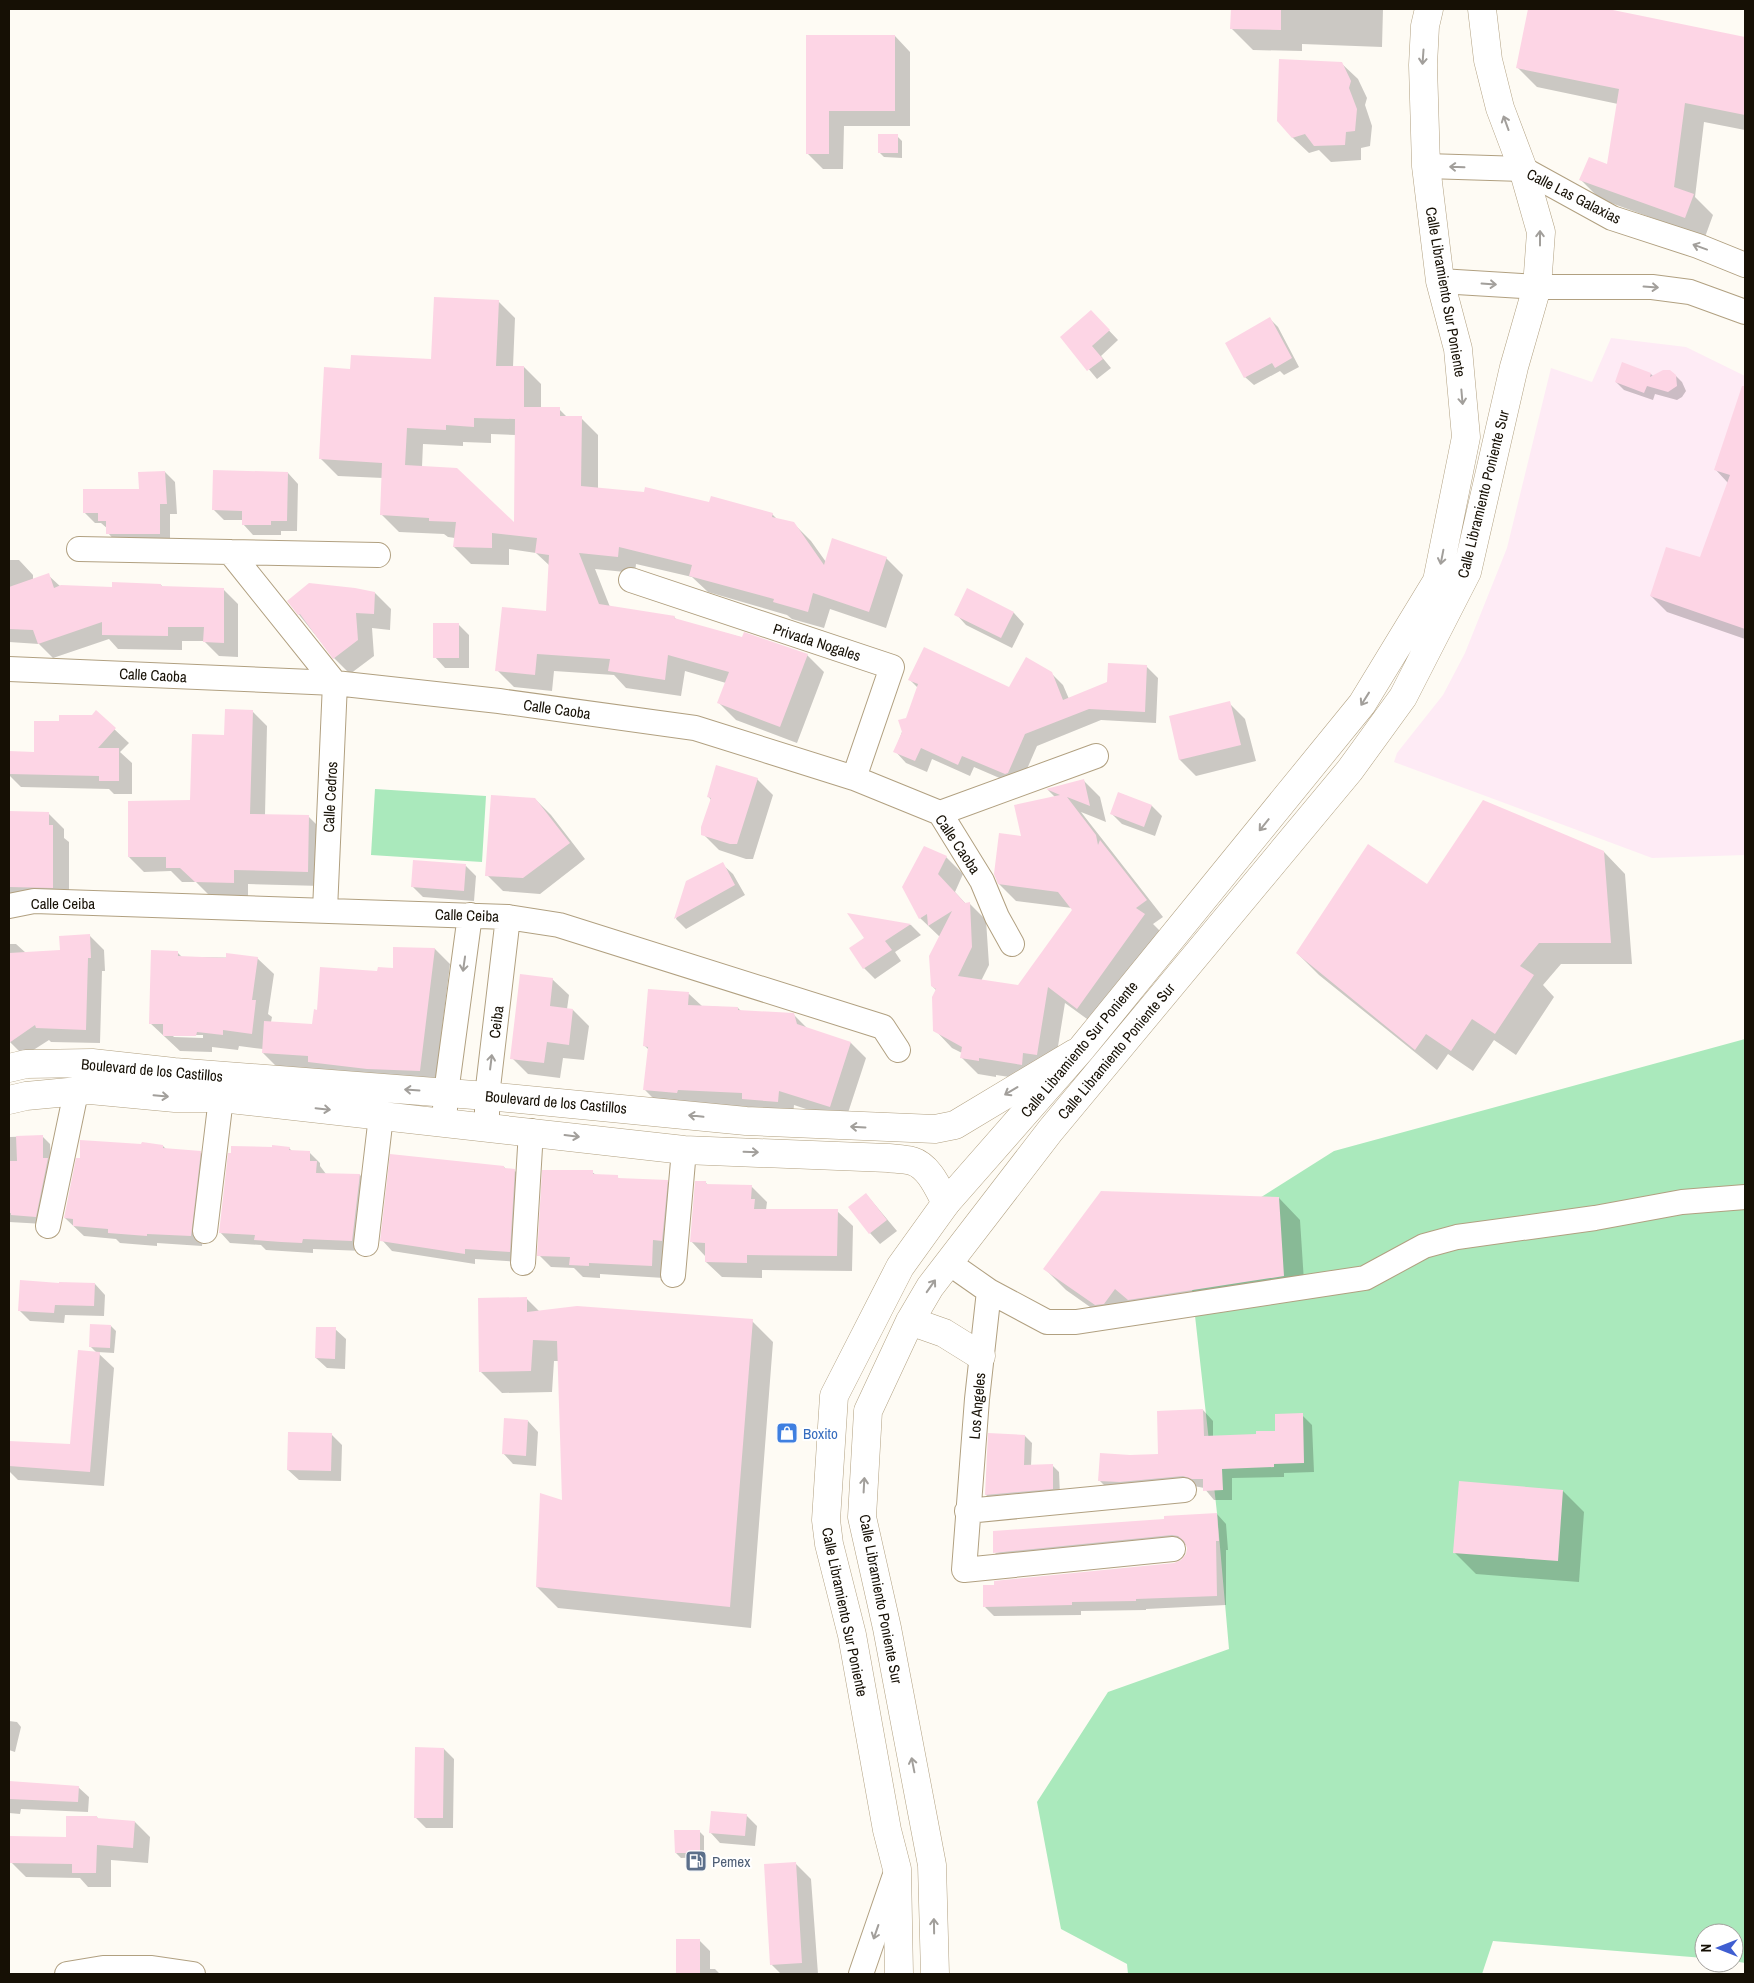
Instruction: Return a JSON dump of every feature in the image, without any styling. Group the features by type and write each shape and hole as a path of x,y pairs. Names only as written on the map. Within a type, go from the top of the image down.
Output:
{"main road":[{"name":"Calle Libramiento Sur Poniente","path":"899,1974 897,1869 886,1820 852,1635 829,1544 826,1520 834,1396 900,1267 946,1203 1082,1048 1362,704 1437,581 1466,437 1458,348 1440,280 1426,166 1422,65 1428,9"},
{"name":"Calle Libramiento Poniente Sur","path":"935,1974 932,1865 887,1628 862,1517 868,1411 910,1321 930,1287 1050,1131 1350,770 1403,697 1466,572 1514,366 1538,287 1541,232 1523,169 1500,108 1488,60 1482,9"},
{"name":"Boulevard de los Castillos","path":"9,1100 26,1096 90,1090 125,1080 446,1093 746,1121 935,1129 955,1125 1082,1048"},
{"name":"Boulevard de los Castillos","path":"9,1068 26,1064 92,1063 125,1080 175,1098 221,1098 444,1124 531,1131 684,1150 888,1158 912,1161 922,1167 932,1178 946,1203"},
{"path":"910,1321 944,1333 981,1356"}],"street":[{"name":"Calle Las Galaxias","path":"1426,166 1523,169 1612,218 1698,246 1745,265"},
{"path":"1440,280 1538,287 1652,287 1690,292 1745,312"},
{"path":"79,549 378,555"},
{"path":"230,552 335,683"},
{"name":"Privada Nogales","path":"631,580 892,667 854,778"},
{"name":"Calle Caoba","path":"9,669 335,683 499,701 695,728 854,778 940,813 982,881 996,917 1012,944"},
{"name":"Calle Cedros","path":"325,910 335,683"},
{"path":"940,813 1096,756"},
{"name":"Calle Ceiba","path":"9,906 34,901 325,910 508,917 559,925 883,1027 898,1050"},
{"path":"444,1124 446,1093 470,916"},
{"name":"Ceiba","path":"487,1128 487,1096 508,917"},
{"path":"48,1226 76,1092"},
{"path":"205,1231 221,1098"},
{"path":"366,1244 381,1116"},
{"path":"523,1263 531,1131"},
{"path":"673,1275 684,1150"},
{"path":"949,1263 989,1291 1047,1322 1076,1322 1365,1278 1424,1246 1457,1236 1595,1218 1682,1202 1745,1197"},
{"name":"Los Angeles","path":"989,1291 967,1511 964,1570 1173,1549"},
{"path":"967,1511 1184,1490"},
{"path":"861,1974 897,1869"},
{"path":"67,1974 103,1968 152,1968 193,1974"}],"shaded area":[{"path":"1611,338 1686,347 1745,376 1745,855 1652,858 1394,762 1397,753 1443,695 1465,653 1507,548 1551,368 1592,382"}],"green space":[{"path":"375,789 486,796 482,862 371,855"},
{"path":"1745,1039 1745,1963 1744,1923 1694,1923 1694,1957 1493,1941 1482,1974 1128,1974 1127,1964 1061,1929 1037,1802 1108,1692 1229,1649 1217,1513 1187,1244 1334,1151"}],"building":[{"path":"1231,9 1281,9 1281,30 1230,29"},
{"path":"1528,9 1608,9 1745,37 1745,115 1685,103 1674,187 1694,194 1685,218 1579,180 1589,157 1607,164 1619,89 1516,68"},
{"path":"806,35 895,35 895,111 829,111 829,154 806,154"},
{"path":"1279,59 1342,62 1351,81 1349,88 1357,109 1355,131 1346,132 1345,145 1314,146 1305,134 1292,138 1277,121"},
{"path":"878,134 898,134 898,153 878,153"},
{"path":"434,297 499,300 496,366 524,366 524,407 560,407 560,416 582,416 581,486 644,492 645,487 709,502 711,496 773,513 772,517 794,522 824,565 832,538 887,557 869,612 813,593 808,612 773,602 774,599 689,576 692,565 619,547 618,557 579,553 599,604 675,616 674,618 742,637 744,632 808,654 780,727 717,703 729,672 668,655 665,680 608,671 610,659 537,654 535,675 495,671 502,607 546,611 549,555 535,553 537,538 492,533 492,548 453,547 456,522 429,521 429,518 380,515 382,463 319,459 324,367 350,369 351,355 431,359","holes":["474,418 515,419 514,522 457,468 405,465 407,428 446,430 446,425 474,427"]},
{"path":"1091,310 1110,330 1092,346 1103,359 1087,371 1060,337"},
{"path":"1270,317 1292,358 1275,368 1272,363 1244,378 1225,343"},
{"path":"1622,362 1651,373 1650,377 1663,370 1670,370 1676,375 1677,386 1668,392 1647,386 1644,393 1615,382"},
{"path":"1742,386 1745,386 1745,629 1650,596 1666,547 1700,557 1730,475 1714,470"},
{"path":"213,470 288,472 287,521 271,521 271,525 242,525 242,511 212,510"},
{"path":"165,471 167,504 160,504 160,534 106,534 106,521 98,521 98,513 83,513 83,489 139,489 138,472"},
{"path":"49,573 54,588 61,585 112,587 112,582 224,588 224,643 203,642 204,627 168,627 168,636 102,635 102,622 38,644 33,630 9,629 9,587"},
{"path":"309,583 375,592 374,614 356,613 358,640 333,659 300,614 298,615 287,601"},
{"path":"967,588 1014,612 1001,638 954,615"},
{"path":"433,623 459,623 459,658 433,658"},
{"path":"924,647 1009,687 1026,657 1052,672 1063,700 1107,682 1108,663 1147,665 1145,712 1089,709 1025,734 1008,773 1005,774 962,756 958,765 921,748 915,761 893,752 902,732 898,720 906,718 918,684 908,680"},
{"path":"1230,701 1241,745 1179,760 1169,716"},
{"path":"225,709 253,710 250,814 309,815 308,872 234,870 234,883 195,882 180,868 166,868 166,857 128,857 128,801 190,800 192,734 224,735"},
{"path":"96,710 116,728 98,748 119,748 119,781 99,781 99,776 9,774 9,751 34,752 34,721 59,721 59,715 92,715"},
{"path":"716,765 758,778 737,844 730,844 701,835 701,827 711,798 707,797"},
{"path":"1084,779 1090,806 1067,797 1096,835 1098,845 1100,840 1147,900 1136,908 1145,914 1077,1009 1048,987 1037,1055 1023,1053 1022,1065 979,1058 979,1061 960,1058 962,1047 933,1031 932,997 936,989 931,986 929,956 952,911 928,926 927,914 919,919 902,887 924,846 947,856 938,874 965,903 970,902 972,947 958,976 1018,985 1072,910 1058,892 998,884 994,874 999,833 1021,836 1014,805 1060,795 1046,789"},
{"path":"1118,792 1152,805 1144,827 1110,814"},
{"path":"491,795 535,798 570,843 523,878 485,876"},
{"path":"1483,800 1604,851 1611,943 1539,943 1520,966 1534,975 1495,1034 1472,1019 1451,1051 1426,1034 1415,1050 1296,953 1368,844 1427,884"},
{"path":"9,811 49,812 49,825 53,825 53,888 9,887"},
{"path":"413,860 466,864 464,891 411,887"},
{"path":"723,862 735,885 674,919 686,881"},
{"path":"847,913 911,924 885,941 892,950 863,969 849,948 864,938"},
{"path":"90,934 91,958 88,958 86,1030 36,1028 35,1025 9,1043 9,953 60,950 59,936"},
{"path":"393,947 435,948 420,1071 367,1069 308,1062 308,1056 262,1053 264,1021 312,1024 314,1009 317,1010 320,967 377,971 378,967 393,968"},
{"path":"151,950 178,951 178,956 226,958 226,953 258,957 252,1000 256,1000 252,1034 223,1030 223,1035 197,1032 196,1036 163,1036 163,1024 149,1024"},
{"path":"520,974 553,978 550,1006 573,1009 569,1045 547,1042 544,1063 510,1059"},
{"path":"648,989 689,992 688,1005 738,1007 738,1010 794,1013 797,1024 851,1042 830,1107 779,1091 778,1102 742,1099 742,1093 678,1090 677,1093 643,1090 648,1047 643,1046"},
{"path":"43,1135 43,1158 48,1158 36,1217 11,1215 9,1213 9,1161 17,1161 16,1136"},
{"path":"80,1140 141,1144 142,1142 163,1145 163,1148 201,1151 191,1236 147,1234 147,1236 108,1233 108,1229 73,1226 73,1219 64,1218 76,1158 80,1158"},
{"path":"272,1145 290,1147 289,1150 310,1151 310,1161 317,1161 316,1173 360,1174 352,1241 303,1239 302,1243 281,1242 254,1240 255,1235 219,1233 228,1153 231,1153 231,1146 272,1147"},
{"path":"390,1154 504,1166 504,1168 515,1169 510,1252 465,1249 465,1254 380,1241"},
{"path":"542,1170 593,1170 593,1174 618,1175 618,1178 668,1180 662,1241 653,1240 652,1266 589,1263 589,1266 569,1265 570,1257 537,1256"},
{"path":"695,1181 706,1181 706,1184 752,1185 751,1199 755,1199 754,1209 838,1209 837,1256 747,1255 747,1263 705,1262 705,1243 690,1242"},
{"path":"1101,1191 1279,1197 1284,1276 1128,1300 1115,1289 1104,1304 1095,1305 1043,1269"},
{"path":"866,1193 887,1220 869,1234 848,1207"},
{"path":"20,1280 95,1283 94,1306 55,1305 54,1313 18,1311"},
{"path":"527,1297 527,1312 577,1306 753,1319 730,1607 536,1587 540,1493 562,1500 557,1341 533,1340 531,1371 479,1372 478,1298"},
{"path":"90,1324 111,1325 110,1348 89,1347"},
{"path":"316,1327 336,1327 335,1359 315,1358"},
{"path":"78,1350 100,1352 90,1472 9,1466 9,1441 70,1444"},
{"path":"1203,1409 1204,1436 1256,1434 1256,1431 1275,1431 1275,1414 1303,1413 1304,1463 1274,1464 1274,1467 1222,1469 1223,1490 1203,1491 1203,1479 1192,1479 1183,1476 1120,1482 1098,1481 1100,1453 1158,1454 1157,1411"},
{"path":"504,1418 528,1420 526,1456 502,1454"},
{"path":"288,1432 332,1433 331,1471 287,1470"},
{"path":"988,1433 1025,1435 1024,1465 1053,1464 1053,1489 985,1495"},
{"path":"1459,1481 1563,1490 1558,1561 1453,1553"},
{"path":"1217,1513 1219,1541 1216,1541 1217,1596 1136,1599 1136,1601 1072,1602 1072,1605 983,1607 983,1585 994,1585 994,1581 1174,1563 1181,1560 1186,1554 1187,1548 1184,1541 1178,1536 1172,1535 993,1553 993,1531 1164,1519 1164,1516"},
{"path":"415,1747 444,1748 443,1818 414,1818"},
{"path":"9,1781 79,1786 78,1802 9,1799"},
{"path":"711,1811 747,1814 745,1836 709,1833"},
{"path":"66,1816 97,1816 97,1818 135,1821 133,1848 97,1845 96,1873 72,1873 72,1864 9,1863 10,1836 66,1837"},
{"path":"674,1830 700,1830 700,1853 675,1853"},
{"path":"796,1862 802,1963 770,1965 764,1864"},
{"path":"676,1939 700,1939 700,1974 676,1974"}],"place":[{"name":"Boxito","path":"787,1433"},
{"name":"Pemex","path":"696,1861"}]}
